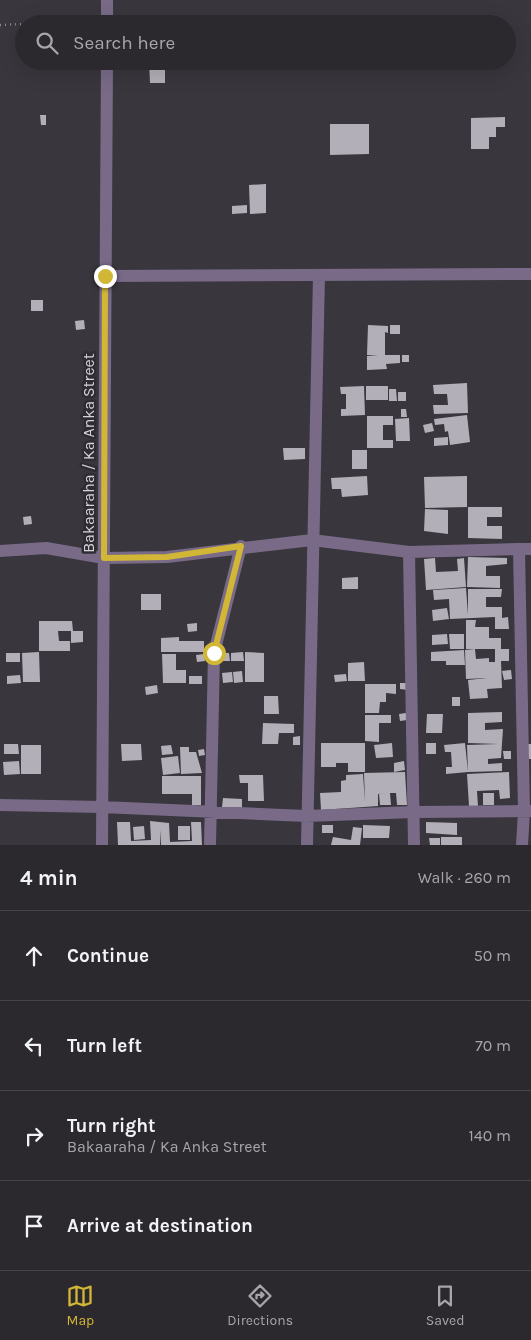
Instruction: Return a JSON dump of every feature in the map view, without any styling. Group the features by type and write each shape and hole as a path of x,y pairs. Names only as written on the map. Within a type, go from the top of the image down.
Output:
{"street":[{"path":"107,0 107,15"},
{"name":"Bakaaraha / Ka Anka Street","path":"102,845 107,70"},
{"path":"105,276 531,274"},
{"path":"307,845 306,816 319,275"},
{"path":"0,551 46,548 104,558 167,557 241,546 312,540 409,552 525,549 527,812 522,845"},
{"path":"210,845 214,653 241,546"},
{"path":"409,552 414,845"},
{"path":"0,805 102,807 306,816 414,812 527,812"}],"path":[{"path":"0,25 15,24"}],"building":[{"path":"149,70 165,70 165,83 150,83"},
{"path":"40,115 46,115 46,125 41,125"},
{"path":"505,117 505,127 496,127 496,137 489,137 489,149 471,149 471,118"},
{"path":"330,124 369,124 369,154 330,155"},
{"path":"266,184 266,213 250,214 249,185"},
{"path":"247,205 247,213 232,214 232,206"},
{"path":"31,300 43,300 43,311 31,311"},
{"path":"84,320 85,329 76,330 75,321"},
{"path":"368,325 388,326 388,333 385,332 385,355 400,355 400,363 386,364 387,369 367,370 367,356 378,355 367,355"},
{"path":"390,325 400,325 400,334 390,334"},
{"path":"402,355 409,355 409,362 402,362"},
{"path":"467,383 468,413 434,414 433,405 448,405 447,394 434,394 433,385"},
{"path":"364,386 365,415 341,416 341,409 346,409 346,394 341,394 340,387"},
{"path":"366,386 388,386 388,400 366,400"},
{"path":"389,389 396,389 397,401 389,401"},
{"path":"398,392 406,392 406,401 398,401"},
{"path":"401,409 406,409 407,417 401,417"},
{"path":"467,415 470,442 450,445 448,431 445,432 444,424 435,425 434,419"},
{"path":"367,416 393,416 393,425 383,425 383,440 393,440 393,448 367,448"},
{"path":"409,418 410,441 396,441 395,419"},
{"path":"432,423 434,431 425,433 423,425"},
{"path":"448,437 448,445 434,446 434,438"},
{"path":"283,448 305,448 305,459 284,460"},
{"path":"352,450 367,450 367,469 352,469"},
{"path":"367,476 368,495 342,497 341,489 332,489 331,478"},
{"path":"467,476 467,507 425,508 424,477"},
{"path":"468,507 502,507 502,517 487,517 487,526 502,526 502,539 468,538"},
{"path":"425,509 448,510 448,534 424,531"},
{"path":"31,516 32,524 24,525 23,517"},
{"path":"468,557 507,558 507,564 486,566 486,576 500,576 500,588 467,587"},
{"path":"435,558 436,572 458,571 457,559 464,558 466,587 426,590 424,559"},
{"path":"358,577 358,589 342,589 342,578"},
{"path":"466,588 468,615 468,589 502,589 501,597 486,597 486,607 502,607 502,618 508,617 509,629 495,629 495,617 450,619 449,599 434,600 433,590"},
{"path":"141,594 161,594 161,610 141,610"},
{"path":"447,608 449,619 433,621 432,610"},
{"path":"466,620 476,620 475,627 489,627 489,638 501,638 501,649 509,649 509,661 501,661 502,688 487,689 488,698 470,699 468,680 487,678 466,679 465,650 475,649 466,649","holes":["475,649 495,649 495,662 489,662 489,658 476,659"]},
{"path":"39,621 72,621 73,631 83,631 83,642 71,643 71,631 58,631 59,641 70,641 70,651 39,651"},
{"path":"197,623 197,631 188,632 187,624"},
{"path":"447,634 448,644 432,645 432,635"},
{"path":"449,634 464,634 464,649 450,649"},
{"path":"179,637 179,641 204,641 204,652 161,652 161,638"},
{"path":"464,650 465,665 446,665 446,661 431,661 431,652"},
{"path":"39,652 40,682 23,682 22,653"},
{"path":"243,652 244,661 231,661 231,653"},
{"path":"245,652 264,653 264,682 245,682"},
{"path":"6,653 20,653 20,662 6,662"},
{"path":"222,653 229,653 230,661 223,661"},
{"path":"162,654 176,654 176,670 186,670 186,683 163,683"},
{"path":"204,654 205,661 197,662 196,655"},
{"path":"364,662 365,681 348,681 348,663"},
{"path":"511,670 512,679 504,680 502,671"},
{"path":"242,671 243,682 234,683 233,672"},
{"path":"232,672 233,682 223,683 222,673"},
{"path":"346,674 347,681 335,682 334,675"},
{"path":"20,675 21,683 7,684 7,676"},
{"path":"189,676 202,676 202,684 189,684"},
{"path":"400,683 409,683 408,690 400,689"},
{"path":"365,684 396,684 396,694 386,693 386,702 380,702 379,713 365,713"},
{"path":"157,685 158,693 146,695 145,687"},
{"path":"264,696 278,696 279,714 264,714"},
{"path":"452,697 460,697 460,706 452,706"},
{"path":"502,712 502,722 485,723 485,730 503,729 501,758 488,759 488,764 502,763 502,771 468,772 467,745 498,744 468,743 468,713"},
{"path":"406,713 407,720 400,721 399,714"},
{"path":"427,714 443,714 442,733 426,733"},
{"path":"365,715 391,715 391,723 379,723 379,742 365,741"},
{"path":"263,723 294,724 294,733 279,733 278,744 262,744"},
{"path":"300,736 300,745 293,745 293,737"},
{"path":"321,743 365,743 365,772 348,772 348,763 336,763 336,767 321,767"},
{"path":"392,743 393,757 376,758 374,745"},
{"path":"426,743 436,743 436,754 426,754"},
{"path":"465,743 468,772 446,774 446,767 452,767 451,752 445,752 444,745"},
{"path":"4,744 18,744 19,754 4,754"},
{"path":"121,744 141,744 142,760 122,761"},
{"path":"528,744 531,744 531,759 528,759"},
{"path":"21,745 41,745 41,774 21,774"},
{"path":"171,745 173,754 162,755 161,746"},
{"path":"180,747 189,747 189,752 196,752 202,773 181,774"},
{"path":"204,749 205,755 199,756 198,750"},
{"path":"503,751 511,751 511,759 504,759"},
{"path":"178,756 180,773 163,775 161,758"},
{"path":"19,761 20,774 4,775 3,762"},
{"path":"404,761 405,770 394,772 394,763"},
{"path":"405,772 407,805 397,805 396,793 390,793 391,805 380,805 379,794 387,793 378,794 378,806 321,810 320,793 341,792 341,781 346,780 346,775 363,774 365,802 364,773"},
{"path":"509,772 510,798 500,799 499,790 477,791 478,806 469,806 467,774"},
{"path":"239,775 263,775 264,801 248,801 248,783 240,783"},
{"path":"162,776 201,776 201,805 192,805 192,794 162,794"},
{"path":"483,793 494,793 494,805 483,805"},
{"path":"223,798 242,799 242,808 222,807"},
{"path":"150,821 169,823 170,842 192,841 191,822 201,822 202,845 161,845 160,830 160,845 118,845 117,822 130,822 131,841 151,840"},
{"path":"426,822 457,823 457,835 426,833"},
{"path":"322,825 333,825 333,833 322,833"},
{"path":"363,825 390,826 389,838 363,838"},
{"path":"144,826 145,839 134,840 133,827"},
{"path":"178,826 190,826 190,840 178,840"},
{"path":"353,827 362,828 360,845 331,845 333,837 351,840"},
{"path":"441,837 462,837 462,845 441,845"},
{"path":"429,838 440,838 440,845 430,845"}],"route":[{"path":"105,276 104,558 167,557 241,546 214,653"}]}
